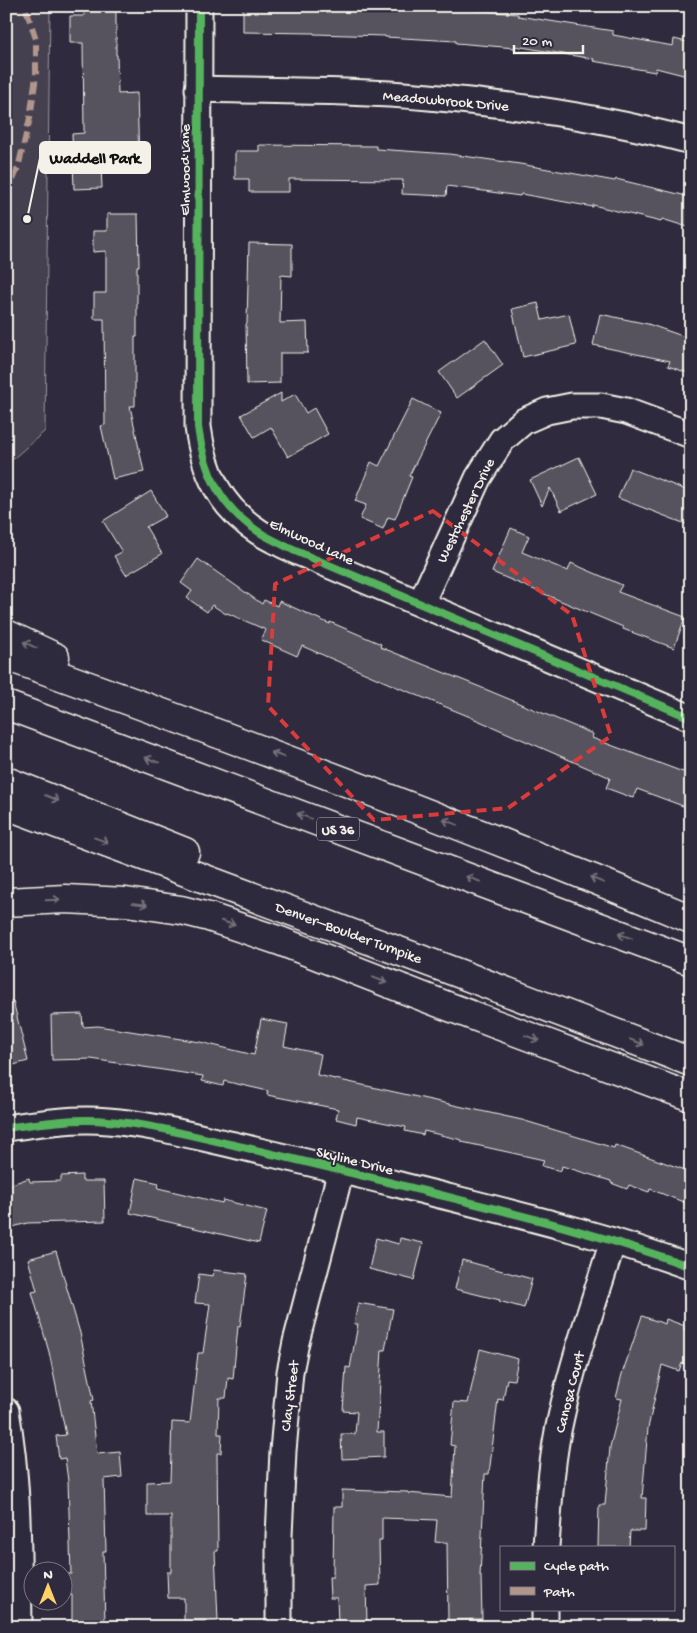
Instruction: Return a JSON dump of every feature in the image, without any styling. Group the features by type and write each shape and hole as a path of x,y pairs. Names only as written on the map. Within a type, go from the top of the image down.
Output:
{"highway":[{"path":"6,634 234,738"},
{"path":"6,656 234,738 561,865 691,919"},
{"name":"US 36","path":"6,705 684,959"},
{"path":"6,781 276,889 591,1024"},
{"name":"Denver–Boulder Turnpike","path":"6,805 691,1062"},
{"path":"6,902 65,899 126,902 209,916 280,941 446,1006 691,1097"}],"street":[{"name":"Elmwood Lane","path":"199,6 198,427 206,467 216,489 228,506 259,532 293,550 691,718"},
{"name":"Meadowbrook Drive","path":"198,89 349,92 492,103 579,115 691,141"},
{"name":"Westchester Drive","path":"421,603 478,478 502,440 524,420 547,411 572,406 600,406 626,410 691,435"},
{"name":"Skyline Drive","path":"6,1128 57,1121 107,1121 196,1136 576,1229 691,1268"},
{"name":"Clay Street","path":"279,1627 279,1536 282,1450 290,1372 296,1342 341,1170"},
{"name":"Canosa Court","path":"546,1546 550,1484 560,1420 569,1382 613,1241"},
{"path":"6,1411 16,1479 19,1627"},
{"path":"545,1610 545,1627"}],"highlighted area":[{"path":"433,511 572,615 611,736 508,808 374,820 268,706 275,584"}],"shaded area":[{"path":"6,6 50,6 45,431 6,465"}],"building":[{"path":"84,6 116,6 118,94 137,93 139,164 101,165 102,188 74,189 72,134 84,133 83,43 70,43 70,16 84,16"},
{"path":"243,6 423,6 518,14 518,16 613,31 613,35 673,46 674,39 691,43 691,77 656,68 655,72 593,61 594,59 515,46 515,48 456,43 456,41 385,36 243,32"},
{"path":"259,145 376,146 376,149 449,154 520,164 615,181 616,179 691,197 691,228 662,219 661,222 593,205 593,207 521,194 520,196 447,186 446,196 402,194 403,180 289,179 289,192 249,192 249,179 235,179 235,151 259,151"},
{"path":"107,214 138,214 139,266 137,266 135,406 130,406 144,472 113,479 101,426 105,425 104,319 94,319 94,293 106,293 106,251 93,252 93,231 107,231"},
{"path":"249,243 292,244 292,276 281,275 280,323 307,322 308,353 280,353 280,383 247,384 246,324"},
{"path":"538,303 542,320 569,314 576,345 523,357 512,309"},
{"path":"600,314 648,324 691,339 691,374 668,366 670,361 593,345"},
{"path":"485,339 503,365 457,398 439,372"},
{"path":"281,393 281,402 295,394 306,413 314,408 328,434 288,457 271,427 254,437 241,415"},
{"path":"413,399 441,413 409,476 412,477 395,519 388,517 383,529 360,519 366,505 355,501 371,462 379,466"},
{"path":"579,457 597,494 561,511 550,488 542,506 530,480"},
{"path":"630,468 691,492 691,526 618,498"},
{"path":"151,491 166,516 146,527 162,554 126,575 114,556 122,552 103,521"},
{"path":"511,528 529,536 522,552 568,571 571,563 622,585 618,592 685,617 674,648 623,629 623,627 492,572"},
{"path":"198,559 262,604 264,600 277,606 279,601 381,644 380,647 593,734 592,738 691,775 691,809 637,789 633,798 606,788 610,778 468,716 302,646 297,656 261,640 266,630 226,614 212,605 207,612 187,598 192,591 181,583"},
{"path":"13,1001 28,1061 6,1067 6,1002"},
{"path":"82,1014 83,1027 98,1026 200,1042 254,1055 261,1019 288,1024 284,1046 321,1054 317,1075 522,1120 614,1148 615,1145 691,1172 691,1205 650,1189 649,1192 629,1185 627,1189 611,1183 611,1181 562,1166 561,1171 542,1166 544,1160 462,1142 462,1140 424,1131 423,1135 405,1131 406,1127 357,1117 356,1124 336,1119 338,1109 267,1095 268,1091 224,1081 223,1086 202,1081 203,1076 91,1059 52,1060 51,1015"},
{"path":"82,1175 82,1181 104,1181 105,1221 27,1223 13,1227 6,1206 6,1186 29,1178 30,1182 61,1181 61,1176"},
{"path":"137,1178 159,1183 158,1188 222,1203 223,1200 267,1211 259,1243 130,1213"},
{"path":"376,1238 399,1244 400,1238 423,1243 414,1280 369,1269"},
{"path":"56,1251 80,1333 94,1400 91,1401 97,1454 120,1452 122,1477 104,1479 105,1623 72,1624 72,1560 68,1481 65,1458 59,1459 56,1436 66,1435 49,1352 32,1292 37,1291 28,1259"},
{"path":"462,1260 532,1279 524,1308 455,1289"},
{"path":"214,1270 247,1274 240,1326 238,1326 233,1379 228,1378 226,1398 219,1398 218,1434 222,1434 221,1453 217,1453 218,1551 215,1551 218,1621 184,1622 184,1598 168,1598 167,1572 171,1572 171,1516 147,1516 147,1482 170,1481 172,1422 190,1423 198,1353 203,1353 210,1304 195,1303 199,1274 213,1276"},
{"path":"358,1303 393,1309 385,1350 382,1350 377,1432 384,1432 384,1457 342,1459 341,1434 355,1434 357,1412 343,1411 346,1367 350,1368 358,1324 354,1324"},
{"path":"642,1316 665,1324 666,1319 685,1326 684,1330 691,1333 691,1366 682,1363 679,1371 662,1365 648,1428 642,1498 646,1498 645,1531 630,1531 629,1546 598,1546 599,1505 605,1505 610,1447 622,1399 616,1398 622,1374"},
{"path":"480,1349 518,1359 514,1380 507,1379 503,1400 498,1399 489,1474 485,1474 480,1576 482,1619 448,1620 447,1543 435,1542 437,1520 382,1518 382,1541 379,1541 380,1585 366,1586 367,1622 338,1622 337,1598 330,1598 329,1577 333,1577 334,1507 342,1507 342,1490 408,1492 452,1497 455,1446 450,1445 454,1402 468,1403"}],"marked path":[{"path":"6,196 18,168 30,118 36,76 36,39 25,6"}],"cycle path":[{"path":"199,6 198,427 205,459 216,487 224,500 245,522 263,535 293,550 691,718"},
{"path":"6,1128 95,1120 171,1131 547,1222 655,1254 691,1267"}],"place":[{"name":"Waddell Park","path":"27,219"}]}
